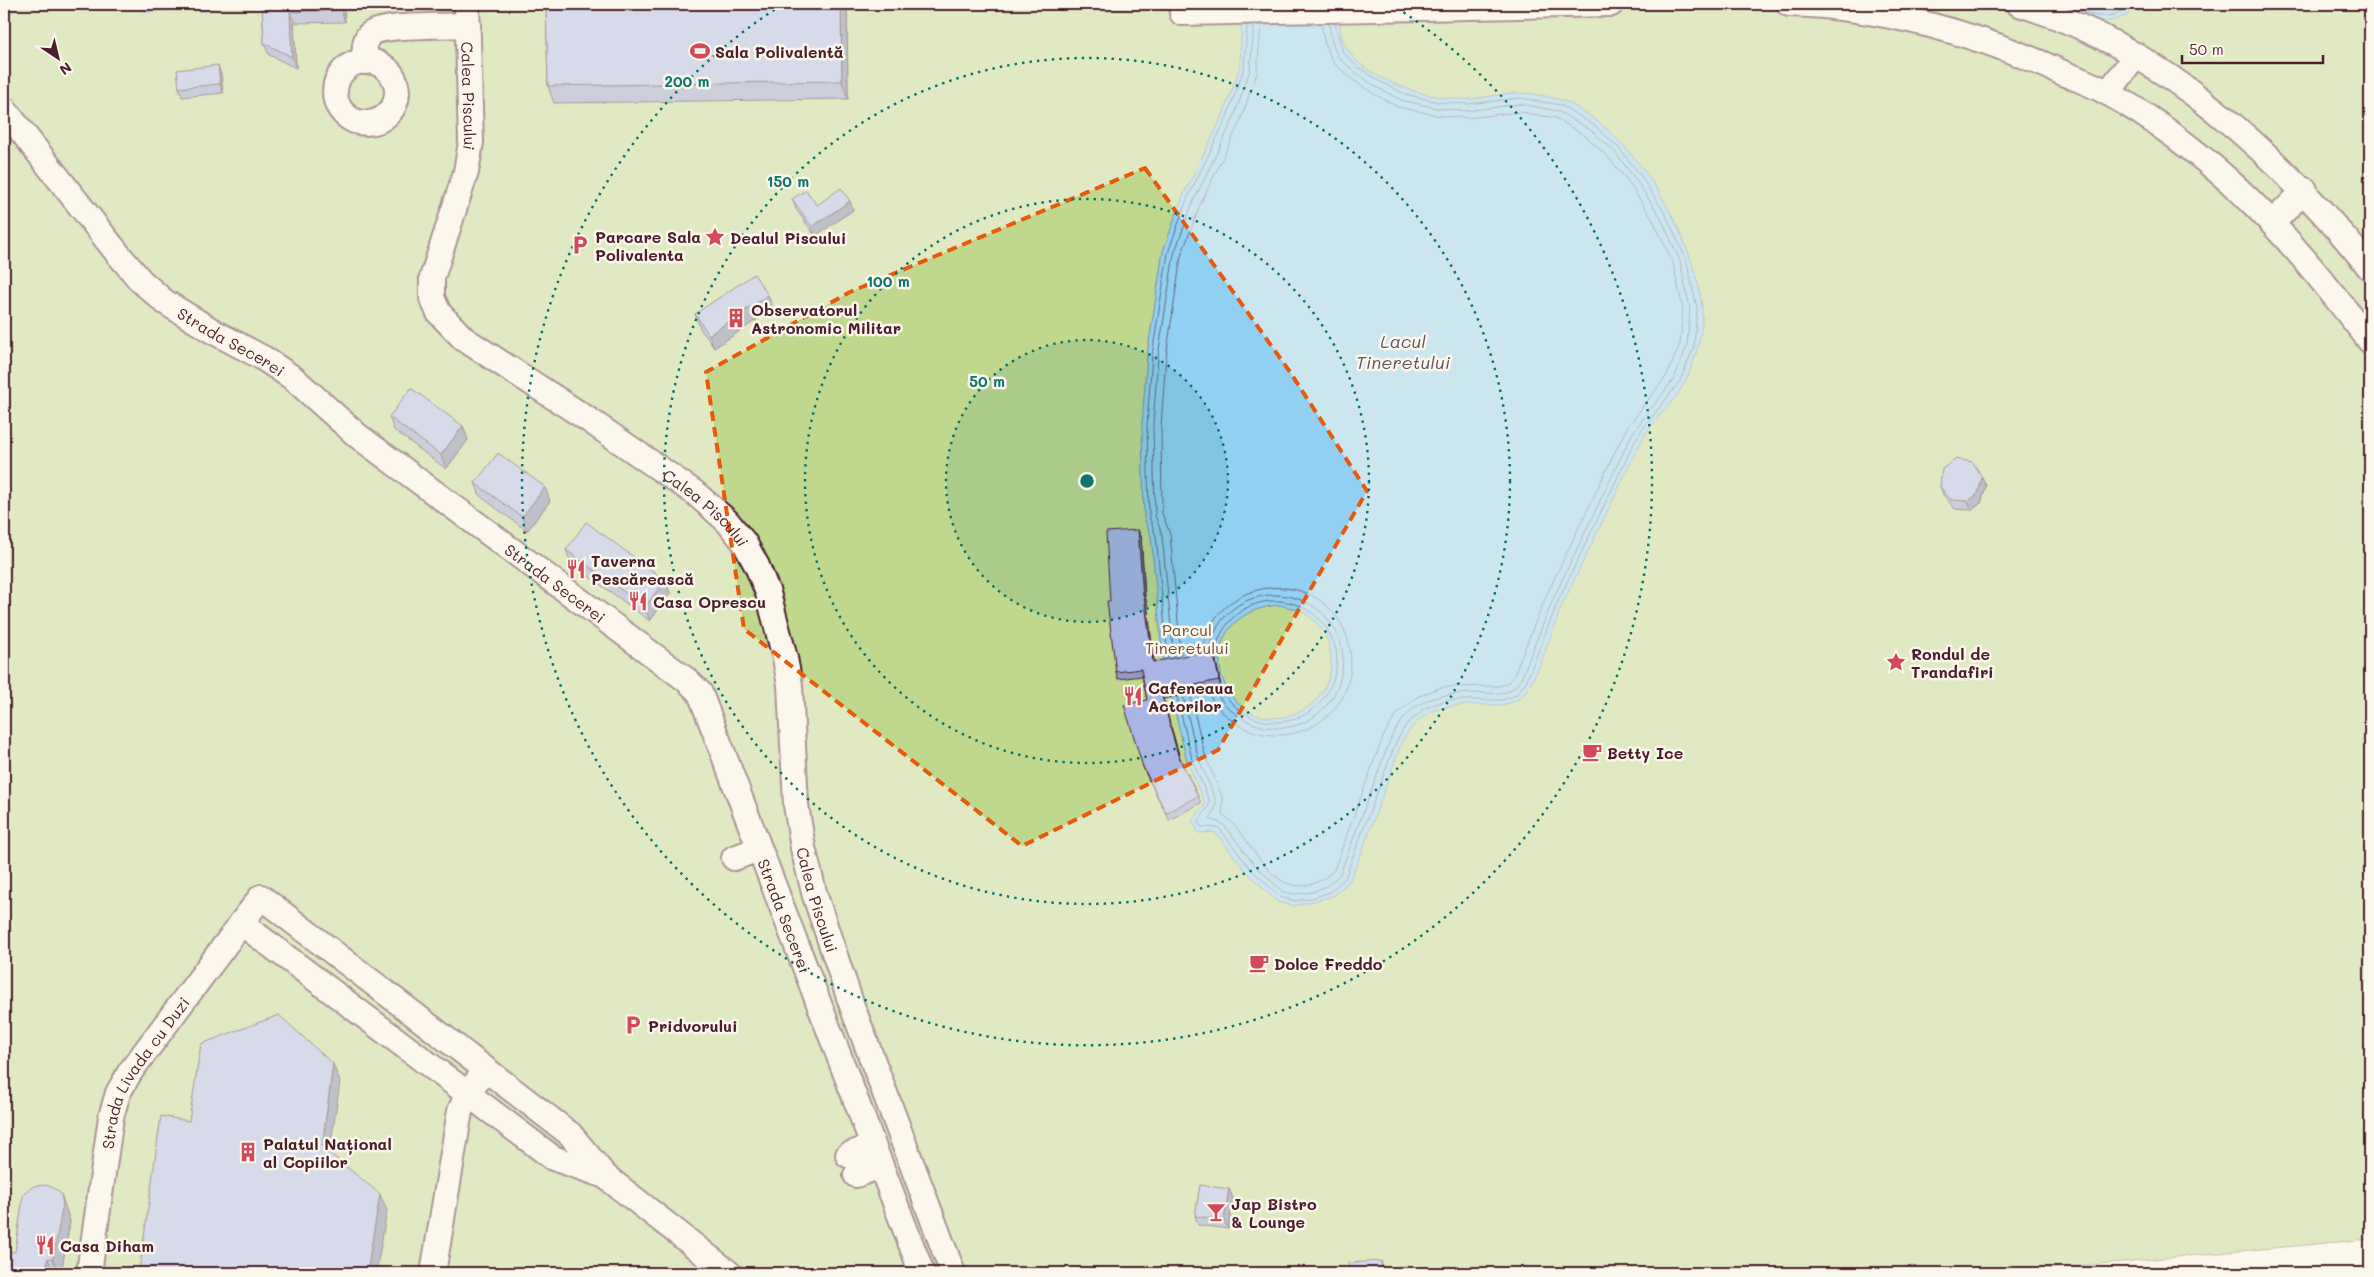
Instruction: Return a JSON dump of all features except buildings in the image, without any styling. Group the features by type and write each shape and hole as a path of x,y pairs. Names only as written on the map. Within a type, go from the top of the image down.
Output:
{"street":[{"path":"1182,12 1422,6 1611,4"},
{"path":"1790,4 1858,10 1953,32 2022,54 2108,93 2207,162 2272,223 2303,256 2370,342"},
{"path":"2019,4 2088,31 2136,55 2187,90 2237,128 2305,190 2370,268"},
{"path":"365,62 365,43 369,35 384,28 467,14"},
{"name":"Calea Piscului","path":"467,14 471,142 466,172 432,278 432,298 438,314 464,339 606,431 695,493 727,521 753,558 768,593 790,685 796,805 815,896 832,949 892,1115 953,1273"},
{"path":"2108,93 2136,55"},
{"name":"Strada Secerei","path":"4,109 118,254 141,281 166,302 214,332 263,358 293,378 358,436 694,686 704,702 922,1273"},
{"path":"2272,223 2305,190"},
{"path":"734,858 759,849"},
{"name":"Strada Livada cu Duzi","path":"89,1273 111,1117 118,1093 130,1072 261,897 486,1069"},
{"path":"241,923 553,1158 605,1176"},
{"path":"433,1273 460,1111 468,1093 486,1069 570,1134 605,1176 707,1265 729,1273"},
{"path":"852,1165 872,1146 892,1115"},
{"path":"897,1209 924,1198"}],"highlighted area":[{"path":"1145,168 1290,372 1367,491 1218,750 1022,846 744,629 706,372 850,292"}],"green space":[{"name":"Parcul Tineretului","path":"4,4 2370,4 2370,1239 2002,1273 4,1273"}],"water":[{"path":"142,4 212,4 205,12 199,11 193,6 144,13"},
{"name":"Lacul Tineretului","path":"1242,4 1338,4 1341,32 1346,47 1369,70 1402,87 1420,93 1455,99 1483,98 1508,93 1520,93 1542,95 1564,101 1590,116 1614,136 1636,160 1656,187 1673,217 1686,248 1696,278 1702,307 1702,326 1698,345 1693,364 1685,382 1652,425 1638,447 1564,601 1540,665 1528,688 1516,701 1498,705 1465,705 1440,708 1419,720 1401,744 1362,852 1349,882 1333,896 1295,906 1277,902 1246,871 1215,832 1199,833 1192,821 1205,804 1187,761 1163,662 1151,536 1144,518 1142,425 1147,355 1163,251 1182,198 1223,115 1240,67","holes":["1280,605 1299,610 1319,626 1330,648 1330,673 1326,685 1319,696 1305,709 1287,716 1263,717 1243,707 1228,691 1220,670 1221,648 1230,628 1249,613"]},
{"path":"2070,4 2139,4 2132,12 2123,17 2104,21 2086,17 2077,12"}],"place":[{"name":"Sala Polivalentă","path":"700,51"},
{"name":"Dealul Piscului","path":"715,237"},
{"name":"Parcare Sala Polivalenta","path":"580,245"},
{"name":"Observatorul Astronomic Militar","path":"736,318"},
{"name":"Taverna Pescărească","path":"576,569"},
{"name":"Casa Oprescu","path":"638,601"},
{"name":"Rondul de Trandafiri","path":"1896,662"},
{"name":"Cafeneaua Actorilor","path":"1133,696"},
{"name":"Betty Ice","path":"1592,752"},
{"name":"Dolce Freddo","path":"1259,963"},
{"name":"Pridvorului","path":"633,1025"},
{"name":"Palatul Național al Copiilor","path":"248,1152"},
{"name":"Jap Bistro & Lounge","path":"1216,1212"},
{"name":"Casa Diham","path":"45,1245"}]}
